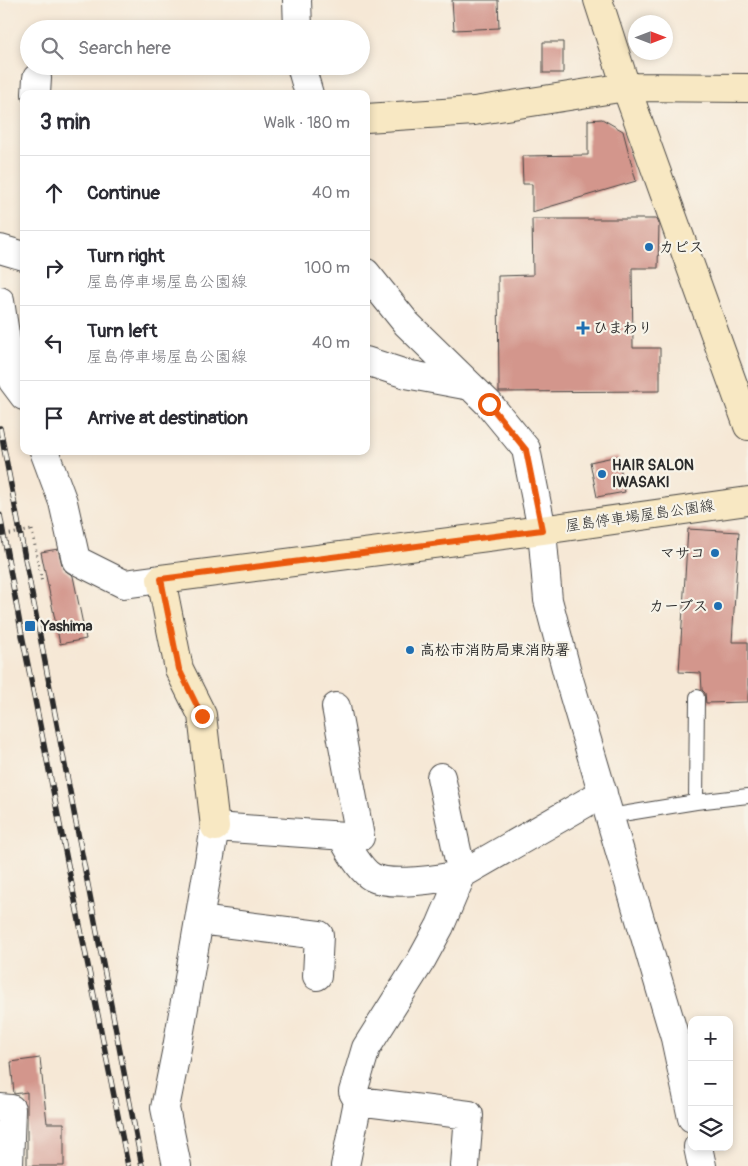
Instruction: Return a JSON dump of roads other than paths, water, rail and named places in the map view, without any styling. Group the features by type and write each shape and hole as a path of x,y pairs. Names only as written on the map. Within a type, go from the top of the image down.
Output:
{"main road":[{"path":"598,0 626,87 747,418"},
{"path":"370,118 474,111 626,87 748,88"},
{"name":"屋島停車場屋島公園線","path":"161,579 542,530 748,501"},
{"path":"161,579 179,669 202,716 215,827"}],"street":[{"path":"297,0 298,20"},
{"path":"304,75 308,90"},
{"path":"0,249 20,255"},
{"path":"370,278 407,324 489,404 526,450 542,530 548,600 568,676 675,1038 689,1106"},
{"path":"0,301 12,380 20,391"},
{"path":"370,362 406,374 470,386"},
{"path":"45,455 63,502 76,560 124,584 161,579"},
{"path":"177,1166 166,1108 215,827 360,837 336,707"},
{"path":"345,1166 358,1101 353,1092 366,1048 427,950 440,926 462,874 441,777"},
{"path":"342,836 350,853 371,877 382,881 398,882 446,878 462,874 607,805"},
{"path":"199,920 319,935 317,976"},
{"path":"358,1101 469,1115 464,1166"},
{"path":"0,1108 10,1109 9,1166"},
{"path":"699,1151 702,1166"}],"lane":[{"path":"696,802 697,697"},
{"path":"607,805 696,802 748,796"}],"railway":[{"path":"0,428 142,1166"},
{"path":"0,515 21,630 128,1166"}],"place":[{"name":"カピス","path":"649,247"},
{"name":"ひまわり","path":"583,328"},
{"name":"HAIR SALON IWASAKI","path":"602,474"},
{"name":"マサコ","path":"715,553"},
{"name":"カーブス","path":"718,606"},
{"name":"Yashima","path":"30,626"},
{"name":"高松市消防局東消防署","path":"410,650"}]}
